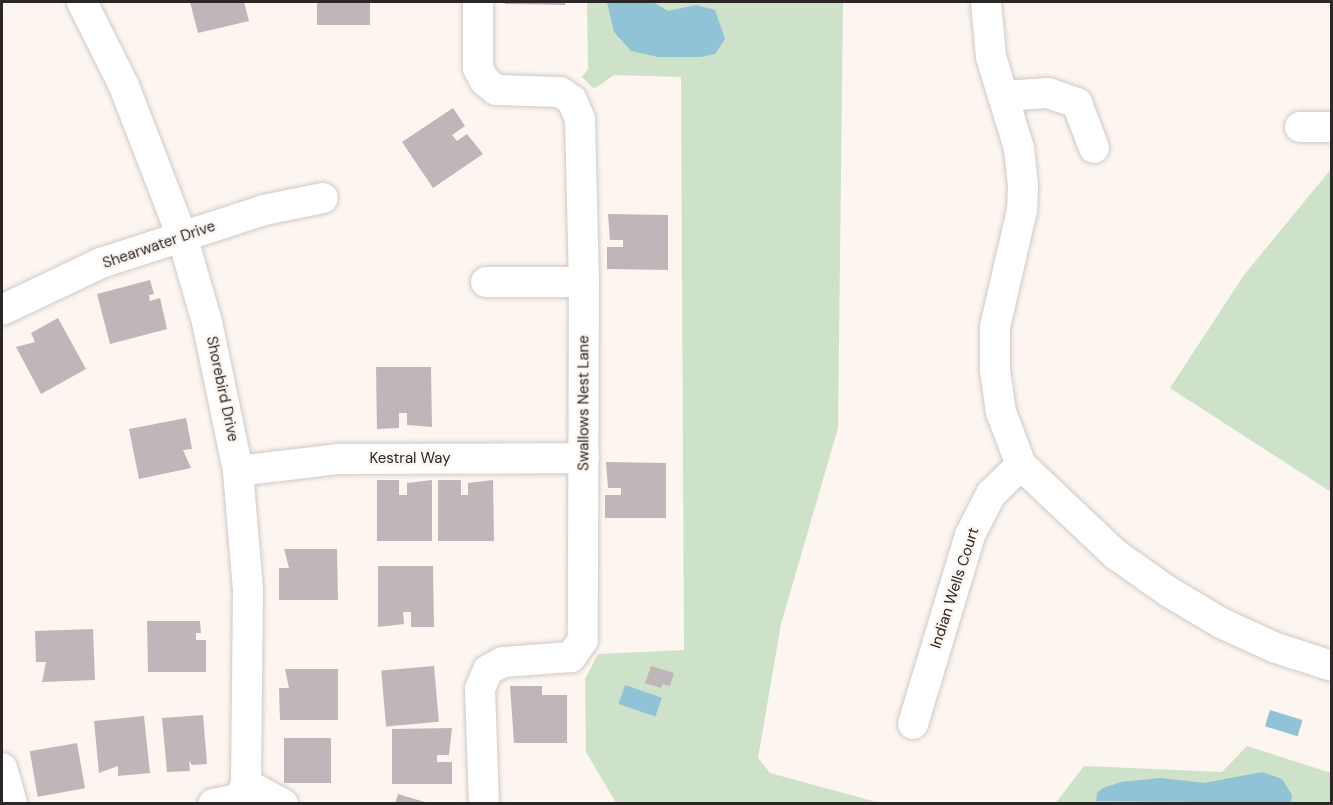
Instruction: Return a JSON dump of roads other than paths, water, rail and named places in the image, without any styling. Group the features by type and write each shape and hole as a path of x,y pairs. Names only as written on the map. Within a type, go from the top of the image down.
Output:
{"street":[{"name":"Shorebird Drive","path":"82,2 124,86 182,236 212,342 238,471 248,591 233,795"},
{"name":"Swallows Nest Lane","path":"478,2 478,68 485,81 496,90 560,92 572,100 580,119 584,282 583,640 571,657 503,662 488,670 480,689 484,804"},
{"path":"986,2 991,57 1018,148 1023,185 1022,210 995,327 995,369 1001,411 1020,465 1115,554 1169,592 1257,640 1332,666"},
{"path":"1002,96 1048,93 1077,103 1094,148"},
{"path":"1300,127 1332,127"},
{"name":"Shearwater Drive","path":"2,310 102,263 264,210 323,198"},
{"path":"486,282 584,282"},
{"name":"Kestral Way","path":"238,471 339,459 584,458"},
{"name":"Indian Wells Court","path":"913,724 970,535 991,494 1020,465"},
{"path":"2,768 12,804"},
{"path":"233,795 283,804"}],"water":[{"path":"607,2 653,2 668,11 696,5 715,10 725,39 715,54 701,57 658,57 631,51 614,32"},
{"path":"625,685 662,698 655,717 618,704"},
{"path":"1270,710 1303,720 1298,736 1265,726"},
{"path":"1262,772 1282,779 1292,795 1291,803 1096,801 1097,793 1103,788 1121,782 1161,778 1204,783"}]}
